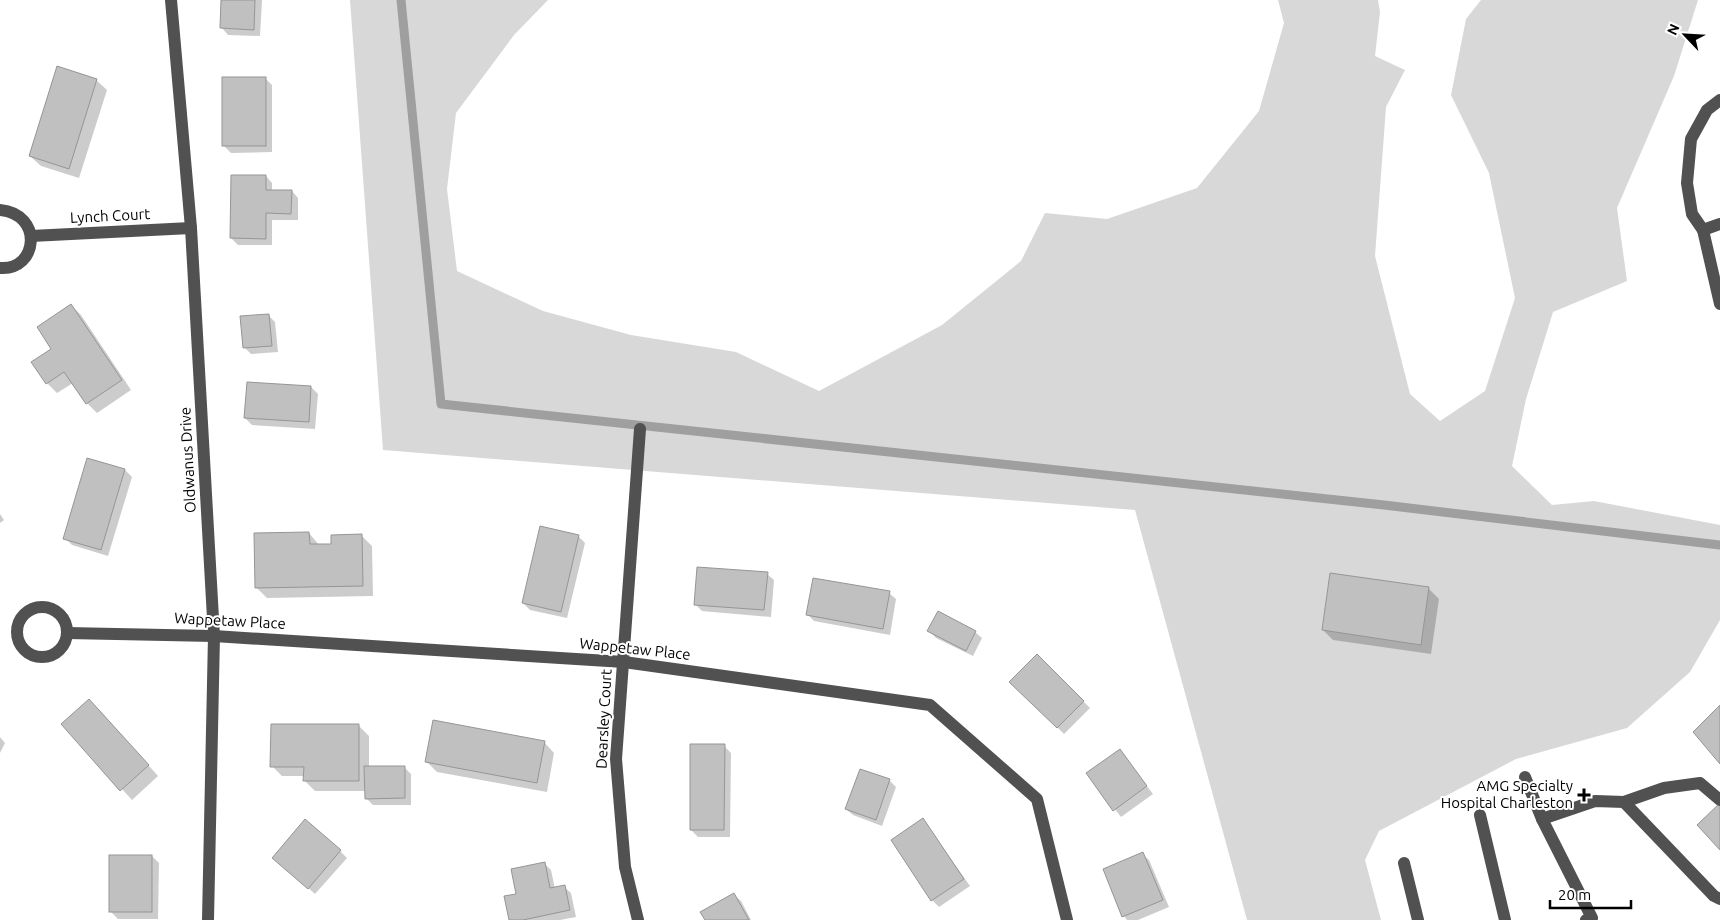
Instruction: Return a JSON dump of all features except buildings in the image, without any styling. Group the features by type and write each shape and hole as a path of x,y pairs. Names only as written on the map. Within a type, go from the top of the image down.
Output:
{"street":[{"name":"Oldwanus Drive","path":"171,0 191,228 214,636 208,920"},
{"path":"1720,100 1707,110 1690,139 1687,183 1692,214 1703,230 1720,304"},
{"path":"0,210 11,211 21,216 28,225 31,236 30,248 25,258 16,265 0,268"},
{"path":"1703,230 1720,224"},
{"name":"Lynch Court","path":"31,236 191,228"},
{"name":"Dearsley Court","path":"638,920 625,866 616,759 640,429"},
{"path":"44,606 62,615 68,633 65,643 59,651 41,657 31,655 23,648 18,640 17,630 19,620 25,613 34,608 44,606"},
{"name":"Wappetaw Place","path":"68,633 214,636 624,662 930,705 1038,799 1067,920"},
{"path":"1525,777 1542,819 1592,919"},
{"path":"1542,819 1595,801 1624,802 1664,788 1700,783 1720,800"},
{"path":"1624,802 1714,896 1720,899"},
{"path":"1480,815 1505,920"},
{"path":"1404,864 1418,920"}],"shaded area":[{"path":"350,0 548,0 514,35 456,113 447,189 457,271 543,311 631,335 736,352 819,391 942,325 1021,261 1045,213 1107,219 1197,188 1259,111 1284,23 1278,0 1378,0 1380,12 1375,56 1405,70 1386,107 1375,256 1410,394 1440,421 1485,391 1515,298 1489,173 1451,95 1466,19 1481,0 1698,0 1674,76 1617,208 1627,281 1553,312 1526,399 1512,466 1552,505 1594,501 1720,525 1720,620 1690,672 1627,728 1516,759 1379,831 1365,860 1381,920 1247,920 1135,510 383,450","holes":["1330,573 1429,587 1421,644 1322,630"]}],"waterway":[{"path":"401,0 441,404 1384,505 1720,545"}],"place":[{"name":"AMG Specialty Hospital Charleston","path":"1584,795"}]}
